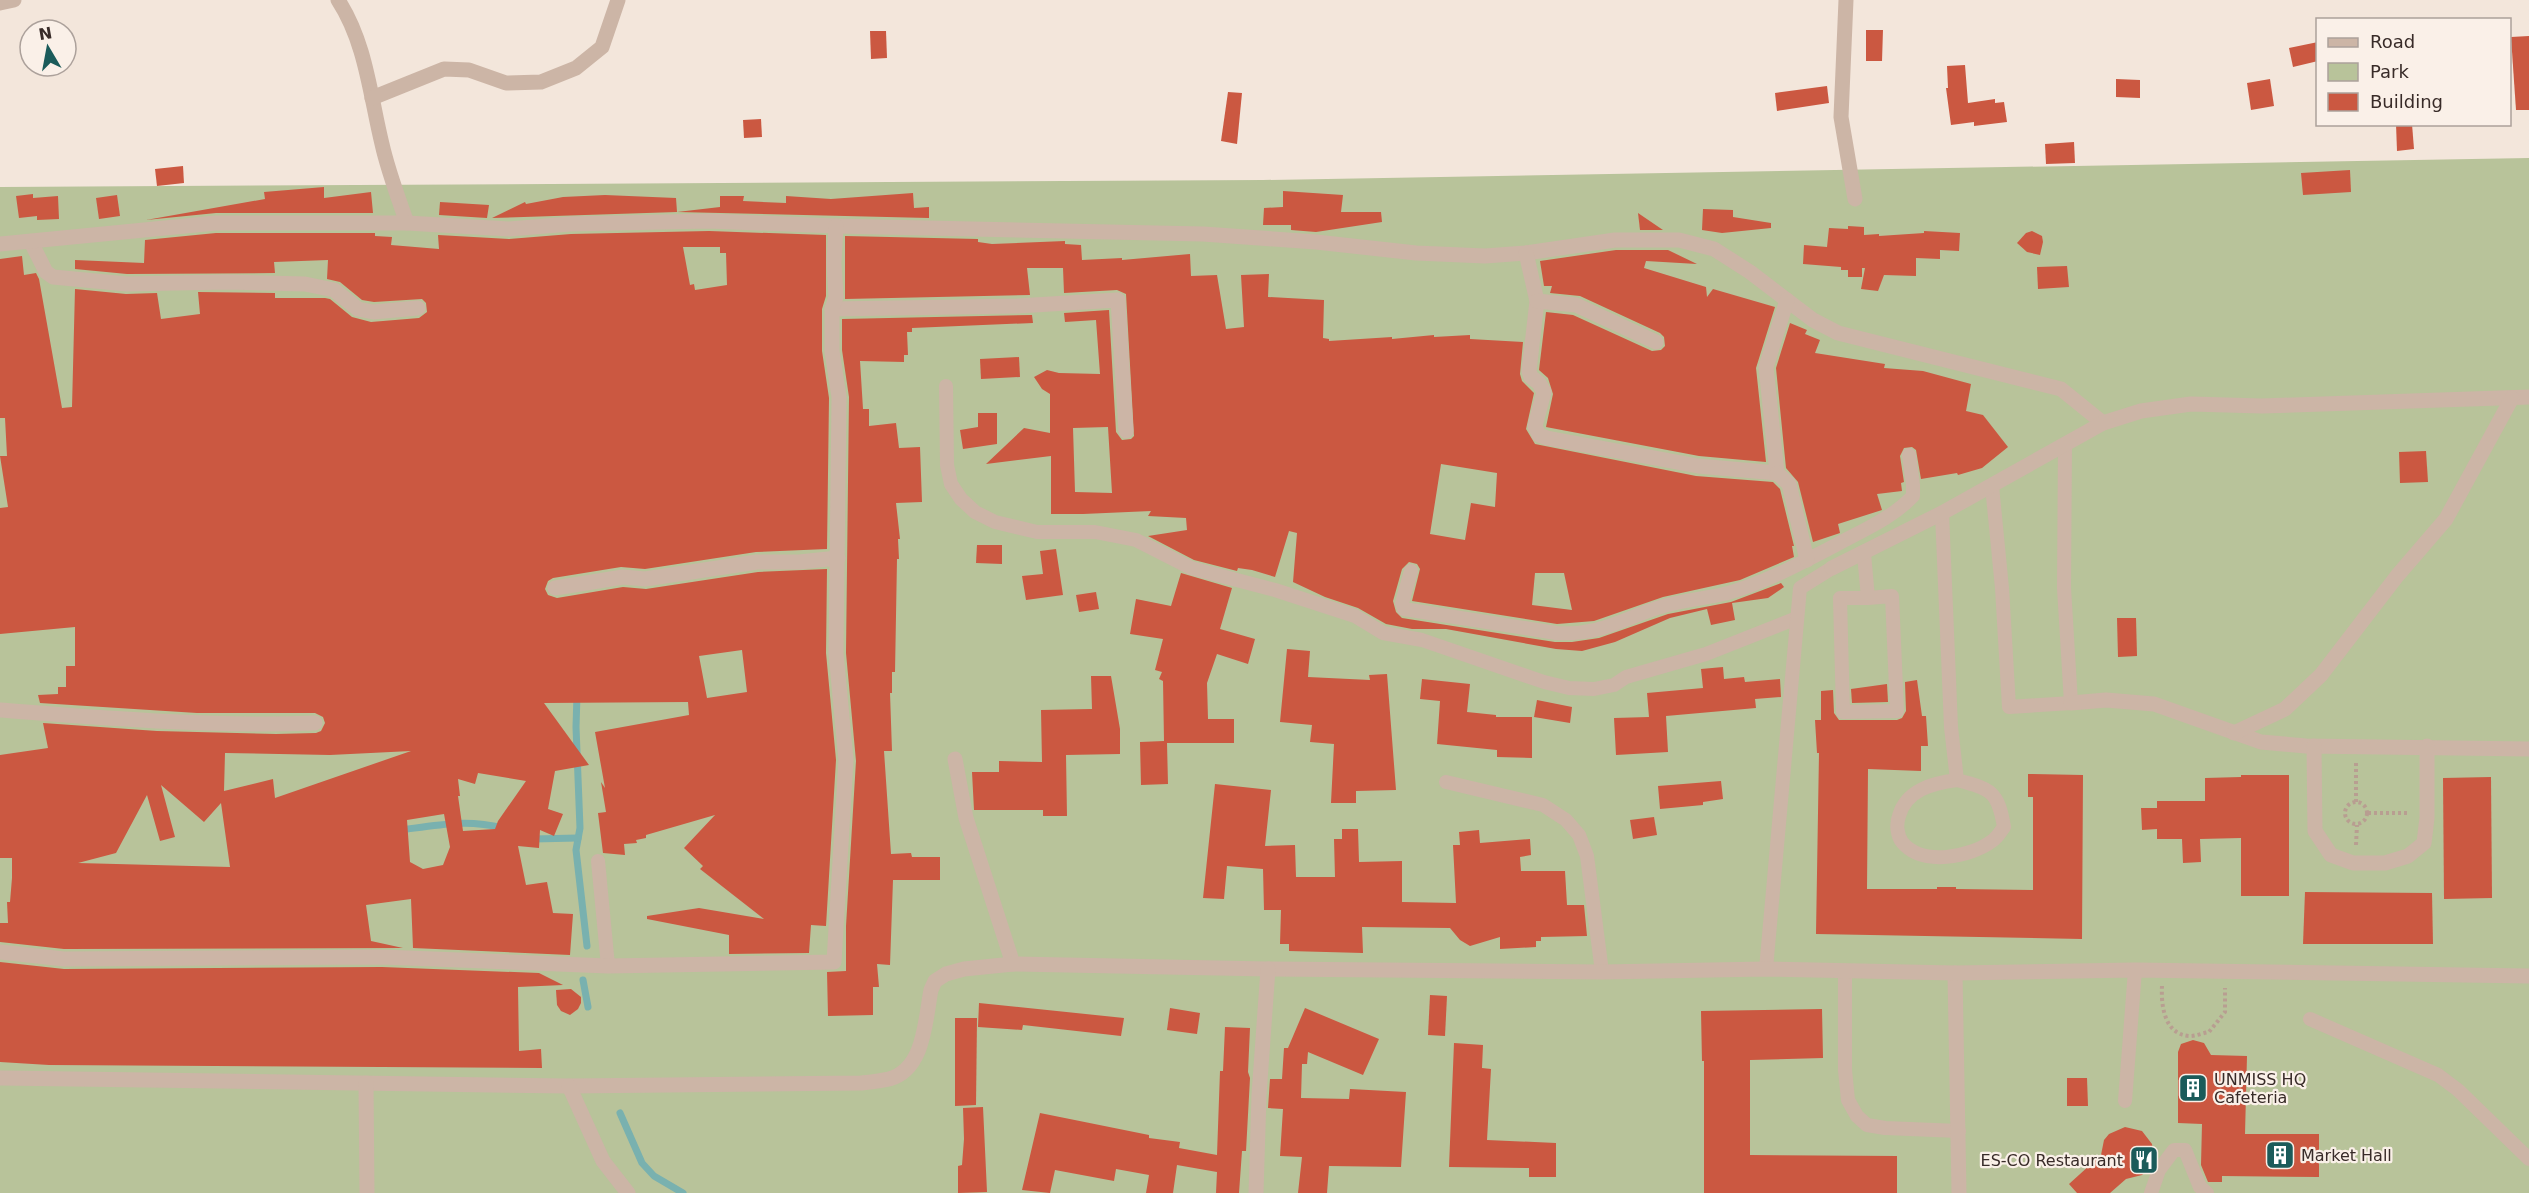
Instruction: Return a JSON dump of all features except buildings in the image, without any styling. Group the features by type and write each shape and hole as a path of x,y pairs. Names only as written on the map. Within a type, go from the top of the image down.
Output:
{"street":[{"path":"0,3 14,0"},
{"path":"338,0 348,16 362,51 382,147 407,223"},
{"path":"372,98 444,69 469,70 506,83 541,82 576,68 602,46 618,0"},
{"path":"1846,0 1841,117 1855,199"},
{"path":"0,244 216,223 407,223 509,229 570,224 709,221 836,226 1192,233 1316,242 1416,253 1485,256 1526,253 1615,240 1679,240 1714,249 1813,320 1838,333 2061,389 2103,423"},
{"path":"0,952 64,959 382,957 608,966 834,962 846,760 836,653 838,397 832,351 832,309 836,297 834,263 836,226"},
{"path":"31,242 46,272 53,277 127,284 227,282 305,284 334,290 358,309 373,312 418,308"},
{"path":"1526,253 1537,302 1529,366 1531,377 1539,383 1544,392 1535,426 1539,435 1698,466 1777,473 1789,483 1807,560"},
{"path":"832,309 948,308 1118,300 1126,431"},
{"path":"1777,473 1766,367 1787,300"},
{"path":"1537,302 1576,305 1656,342"},
{"path":"1832,568 1942,513 2103,423 2141,411 2191,404 2262,406 2529,397"},
{"path":"2234,733 2285,709 2321,675 2397,576 2446,519 2512,398"},
{"path":"555,588 623,577 656,578 710,567 757,562 799,562 838,558"},
{"path":"2071,703 2106,700 2154,704 2260,742 2314,746 2356,754 2427,746 2529,748"},
{"path":"0,710 162,722 261,725 315,723"},
{"path":"2314,746 2315,831 2331,855 2353,863 2385,863 2408,856 2424,843 2427,818 2427,746"},
{"path":"955,759 966,818 1012,964"},
{"path":"0,1078 569,1086 861,1083 891,1078 909,1068 920,1049 931,990 935,981 946,974 964,969 1012,964 1602,972 1766,969 1845,972 2225,970 2529,976"},
{"path":"1256,1193 1259,1095 1268,969"},
{"path":"1955,972 1959,1193"},
{"path":"366,1083 368,1193"},
{"path":"569,1086 603,1161 628,1193"}],"lane":[{"path":"946,386 947,465 951,484 961,499 975,512 995,522 1037,531 1103,533 1136,540 1191,568 1309,601 1355,616 1383,633 1422,640 1544,682 1569,688 1594,689 1614,685 1626,677 1706,654 1797,618"},
{"path":"1992,486 2002,588 2009,707 2071,703 2064,588 2065,445"},
{"path":"1411,572 1402,603 1404,609 1556,633 1577,634 1600,630 1657,608 1754,585 1887,518 1913,496 1914,485 1909,455"},
{"path":"1942,513 1951,727 1957,780"},
{"path":"1864,554 1868,598"},
{"path":"1766,969 1800,588 1832,568"},
{"path":"1892,596 1897,711 1843,712 1840,598 1868,598 1892,596"},
{"path":"1957,780 1986,788 2001,804 2004,827 1994,840 1970,852 1939,859 1917,852 1902,842 1896,825 1902,806 1916,791 1937,782 1957,780"},
{"path":"1446,782 1543,805 1566,820 1579,835 1587,856 1602,972"},
{"path":"598,861 608,966"},
{"path":"2125,1101 2135,970"},
{"path":"1845,972 1845,1070 1848,1101 1857,1116 1867,1125 1876,1127 1959,1131"},
{"path":"2310,1018 2438,1075 2458,1090 2529,1160"},
{"path":"2151,1193 2159,1170 2174,1150 2185,1150 2200,1187 2207,1193"}],"path":[{"path":"2346,761 2356,754"},
{"path":"2356,754 2367,761"},
{"path":"2355,802 2356,754"},
{"path":"2357,825 2347,820 2345,812 2349,804 2355,802 2364,805 2368,813"},
{"path":"2368,813 2411,815 2411,803"},
{"path":"2336,812 2345,812"},
{"path":"2357,825 2363,822 2368,813"},
{"path":"2356,846 2357,825"},
{"path":"2347,844 2364,848"},
{"path":"2163,970 2162,1006 2167,1020 2176,1031 2188,1036 2209,1032 2225,1012 2225,970"}],"green space":[{"path":"2529,158 2529,1193 0,1193 0,187 1263,180"}],"waterway":[{"path":"577,695 580,828 576,850 587,946"},
{"path":"401,830 464,823 503,828"},
{"path":"533,839 578,838"},
{"path":"583,980 588,1007"},
{"path":"620,1113 642,1163 654,1176 683,1193"}],"place":[{"name":"UNMISS HQ Cafeteria","path":"2193,1088"},
{"name":"Market Hall","path":"2280,1155"},
{"name":"ES-CO Restaurant","path":"2144,1160"}]}
